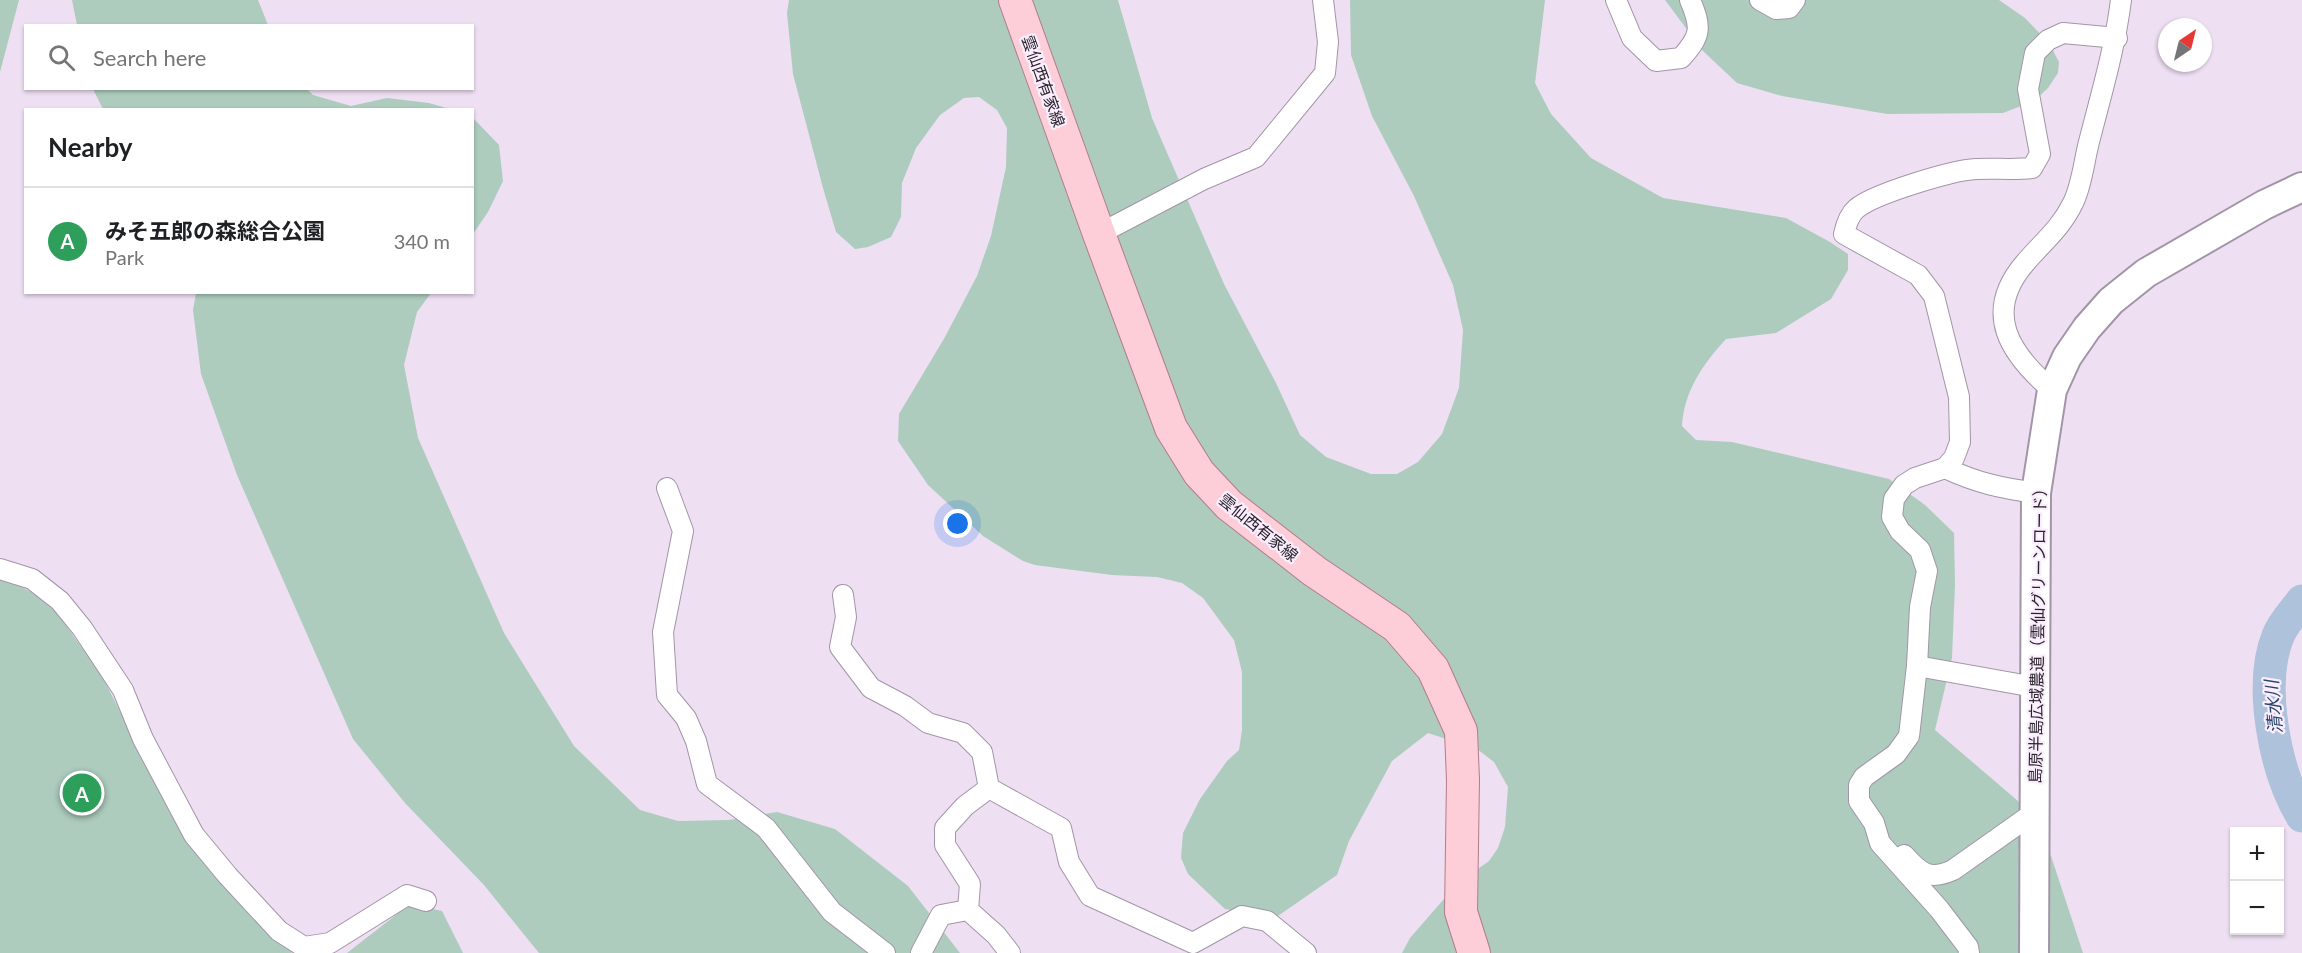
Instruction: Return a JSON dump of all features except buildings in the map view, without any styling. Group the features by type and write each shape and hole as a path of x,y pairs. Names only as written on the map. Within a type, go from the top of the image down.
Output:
{"main road":[{"name":"雲仙西有家線","path":"1015,0 1171,428 1199,473 1229,505 1314,571 1397,627 1433,669 1461,730 1463,780 1461,912 1474,953"}],"street":[{"path":"1099,234 1204,179 1256,157 1326,73 1328,42 1323,0"},
{"path":"1616,0 1632,38 1656,61 1681,58 1696,41 1698,19 1690,0"},
{"path":"1760,0 1776,9 1789,8 1796,0"},
{"path":"2052,390 2013,350 2003,320 2006,294 2024,264 2053,235 2074,202 2116,38 2121,0"},
{"path":"2035,812 1953,870 1932,876 1915,867 1874,823 1859,801 1859,786 1864,777 1896,754 1909,736 1917,666 1920,608 1927,571 1920,550 1900,531 1892,517 1894,499 1904,485 1915,478 1945,468 1954,458 1960,442 1959,397 1934,296 1918,275 1844,234 1847,223 1856,209 1899,188 1974,169 2032,168 2040,154 2028,89 2035,53 2048,40 2063,33 2116,38"},
{"name":"島原半島広域農道（雲仙グリーンロード）","path":"2034,953 2036,493 2052,390 2067,357 2087,328 2111,301 2128,287 2146,273 2195,244 2264,205 2302,187"},
{"path":"1945,468 1972,481 1996,488 2036,493"},
{"path":"667,488 683,531 663,632 667,695 686,718 696,741 707,784 766,828 832,912 885,953"},
{"path":"0,569 32,579 60,601 82,628 123,690 143,739 194,836 279,931 304,947 330,943 407,896 426,901"},
{"path":"843,595 846,616 840,647 871,688 904,706 928,723 963,733 982,752 989,788 1061,828 1069,862 1090,896 1194,948 1242,916 1267,921 1306,953"},
{"path":"1917,666 2034,687"},
{"path":"968,910 970,884 945,845 945,828 965,806 989,788"},
{"path":"1874,823 1880,843 1939,909 1968,947 1969,953"},
{"path":"921,953 941,915 968,910"},
{"path":"968,910 996,935 1010,953"}],"green space":[{"path":"0,0 19,0 0,72"},
{"path":"72,0 258,0 268,24 77,24"},
{"path":"789,0 1118,0 1152,118 1224,284 1276,383 1300,435 1326,457 1371,474 1397,474 1418,462 1442,434 1459,388 1463,330 1453,285 1414,196 1372,116 1351,55 1350,0 1545,0 1535,83 1551,114 1591,158 1663,198 1786,218 1848,254 1848,270 1831,299 1776,333 1726,339 1696,379 1686,401 1682,426 1696,440 1732,442 1889,479 1925,505 1954,533 1955,584 1952,658 1935,730 2018,801 2051,856 2083,953 1402,953 1410,938 1457,884 1489,861 1498,848 1505,827 1508,787 1494,762 1477,749 1428,733 1392,761 1349,841 1337,875 1275,918 1225,909 1188,874 1181,858 1183,833 1200,799 1227,761 1239,750 1242,730 1242,672 1234,640 1203,598 1182,583 1157,577 1112,575 1035,565 1023,561 983,536 928,485 898,441 899,414 945,337 977,276 991,236 1006,167 1007,128 997,110 979,97 964,98 940,115 916,148 902,183 901,217 891,237 868,247 855,249 836,232 823,188 793,74 787,13"},
{"path":"1665,0 1999,0 2025,18 2049,43 2059,62 2058,73 2048,88 2034,101 2003,113 1887,114 1782,96 1737,83 1703,51"},
{"path":"94,90 308,90 313,95 351,106 387,98 429,103 446,108 102,108"},
{"path":"474,119 499,145 503,181 488,212 474,233"},
{"path":"196,294 430,294 417,312 404,365 418,438 504,633 574,746 640,810 678,821 729,820 777,812 835,829 908,886 960,953 539,953 484,885 405,803 353,739 237,475 201,374 193,310"},
{"path":"0,577 6,577 32,593 56,612 101,674 141,753 234,892 292,953 0,953"},
{"path":"410,904 442,911 463,953 347,953"}],"waterway":[{"name":"清水川","path":"2302,601 2278,636 2272,656 2270,679 2272,728 2277,752 2292,797 2302,816"}],"place":[{"name":"みそ五郎の森総合公園","path":"82,793"}]}
